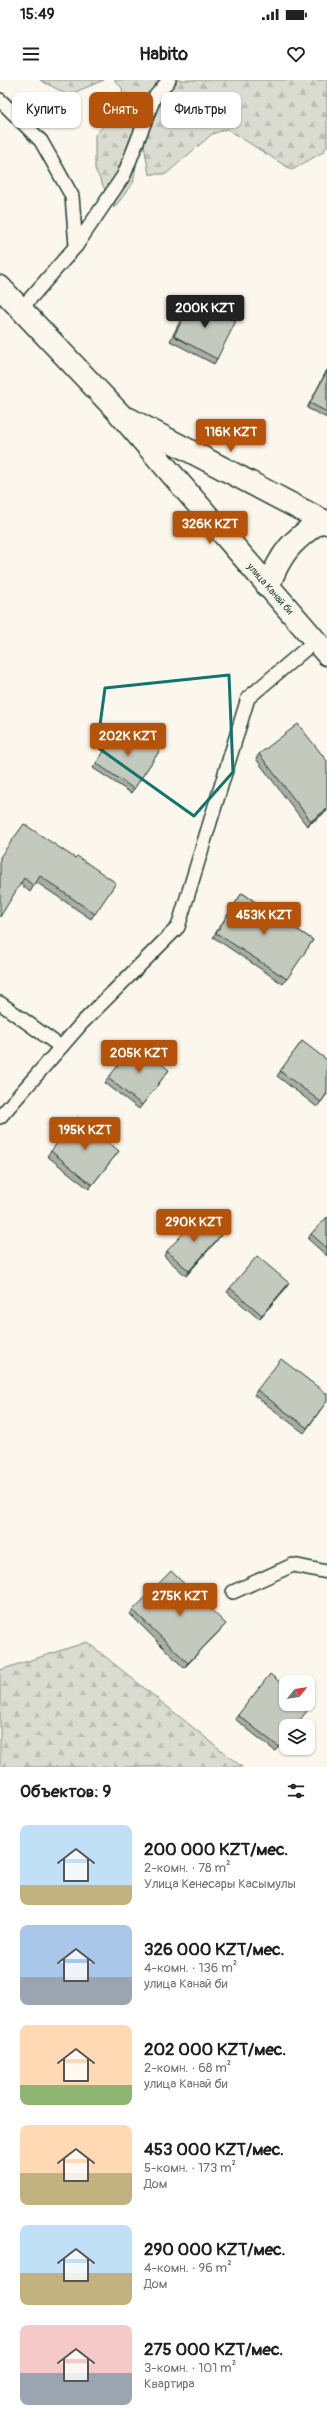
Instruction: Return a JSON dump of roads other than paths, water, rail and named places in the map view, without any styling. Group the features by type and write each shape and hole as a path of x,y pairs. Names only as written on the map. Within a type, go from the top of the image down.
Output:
{"main road":[{"name":"улица Канай би","path":"0,287 119,414 321,648"},
{"path":"119,414 325,522 287,548 276,567 268,587"}],"lane":[{"path":"21,309 76,246 124,175 154,98 169,80"},
{"path":"0,100 41,141 72,196 76,246"},
{"path":"0,1117 62,1047 178,927 248,698 321,648"},
{"path":"0,1003 62,1047"},
{"path":"233,1592 293,1565 327,1572"}]}
